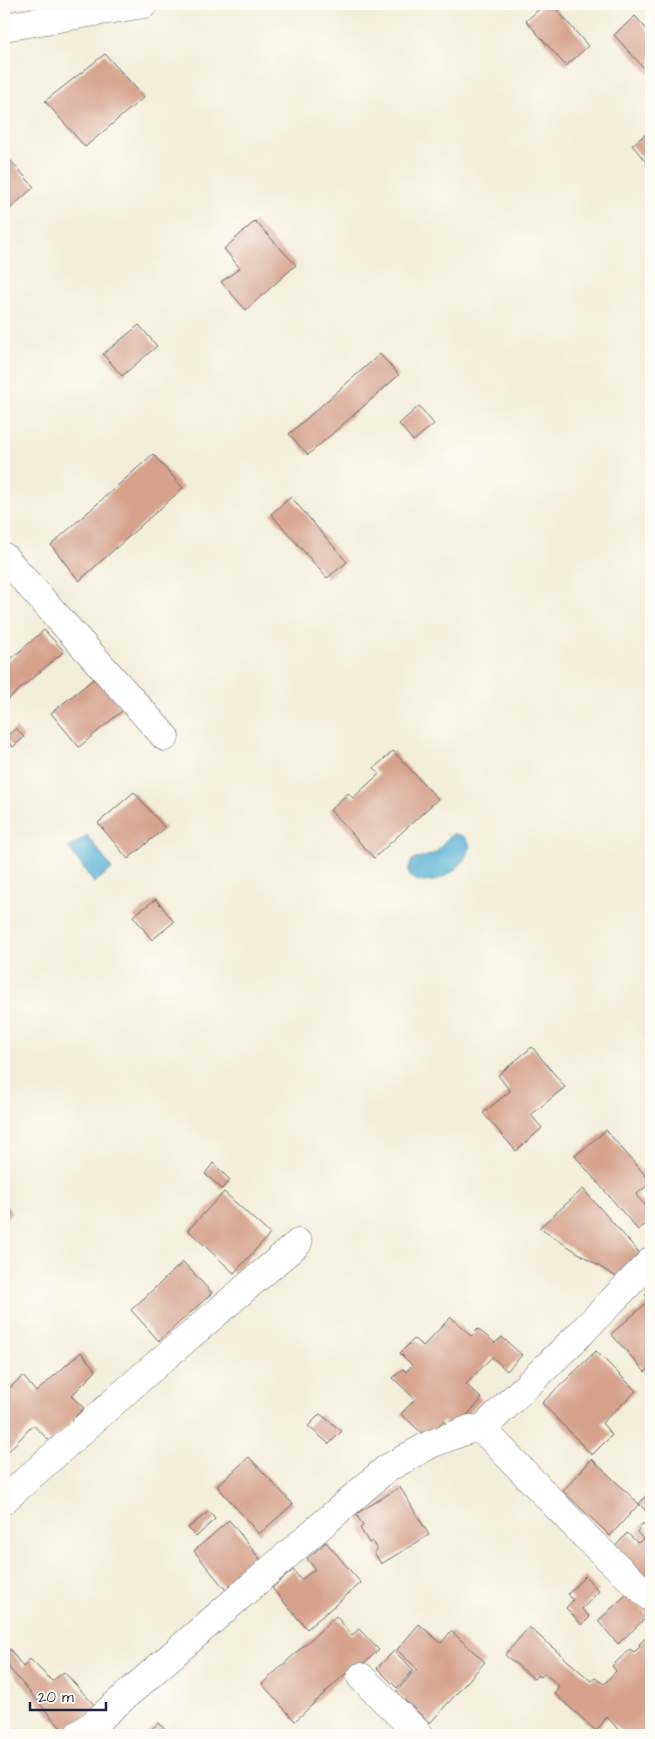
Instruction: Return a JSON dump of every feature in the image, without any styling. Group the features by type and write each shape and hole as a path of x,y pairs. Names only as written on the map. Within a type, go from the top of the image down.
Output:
{"street":[{"path":"4,28 144,4"},
{"path":"4,557 165,737"},
{"path":"4,1500 143,1376 298,1243"},
{"path":"481,1430 580,1334 651,1261"},
{"path":"78,1735 92,1725 386,1469 431,1444 470,1429 481,1430 489,1436 590,1541 651,1598"},
{"path":"361,1677 420,1735"}],"water":[{"path":"453,834 465,838 469,846 467,856 459,866 448,875 435,881 421,882 410,876 408,871 412,860 434,854"},
{"path":"87,835 112,869 94,883 69,848"}],"building":[{"path":"545,4 552,4 588,46 566,66 526,21"},
{"path":"635,16 651,34 651,76 614,35"},
{"path":"105,54 144,97 85,147 45,101"},
{"path":"651,130 651,168 632,145"},
{"path":"4,153 34,187 4,214"},
{"path":"255,221 296,265 246,310 221,282 240,268 224,249"},
{"path":"139,325 157,346 122,376 103,354"},
{"path":"380,354 399,375 308,455 289,434"},
{"path":"419,406 434,424 413,441 399,424"},
{"path":"153,454 183,488 79,581 51,545"},
{"path":"291,497 347,562 327,578 271,514"},
{"path":"44,630 64,651 5,702 4,665"},
{"path":"96,677 123,710 79,747 51,713"},
{"path":"16,728 24,737 13,747 5,738"},
{"path":"393,751 438,799 374,858 330,810 348,793 353,798 379,774 374,768"},
{"path":"134,792 165,828 128,859 98,823"},
{"path":"156,899 174,922 152,940 133,916"},
{"path":"532,1047 565,1087 531,1115 542,1128 516,1151 483,1113 510,1091 498,1075"},
{"path":"606,1130 651,1182 636,1195 651,1212 651,1220 638,1230 575,1156"},
{"path":"213,1163 230,1180 222,1189 205,1174"},
{"path":"583,1189 645,1259 621,1280 539,1228"},
{"path":"224,1192 270,1234 234,1273 188,1230"},
{"path":"4,1202 12,1213 4,1221"},
{"path":"183,1262 212,1293 159,1341 131,1310"},
{"path":"651,1289 651,1367 645,1372 611,1334 650,1300 645,1295"},
{"path":"451,1317 471,1336 478,1329 495,1343 502,1337 522,1355 507,1371 492,1357 466,1384 482,1399 453,1430 443,1421 436,1430 434,1428 426,1437 401,1414 415,1399 393,1378 403,1369 406,1372 412,1365 400,1353 414,1339 423,1346"},
{"path":"596,1351 636,1391 602,1423 612,1435 592,1455 542,1403"},
{"path":"81,1352 96,1371 71,1396 84,1408 51,1442 33,1425 4,1456 4,1420 7,1417 4,1412 4,1393 23,1376 36,1392"},
{"path":"320,1414 342,1431 329,1444 308,1426"},
{"path":"249,1457 293,1504 259,1534 217,1486"},
{"path":"592,1459 639,1504 610,1536 563,1491"},
{"path":"400,1487 429,1535 381,1564 374,1552 377,1550 372,1541 369,1543 360,1528 363,1526 356,1514"},
{"path":"651,1490 651,1516 639,1504"},
{"path":"209,1511 215,1519 196,1537 188,1528"},
{"path":"229,1520 264,1564 229,1594 194,1551"},
{"path":"643,1523 651,1532 651,1591 611,1551 627,1533 638,1543 643,1539 637,1532"},
{"path":"326,1542 361,1583 307,1629 272,1588 293,1570 301,1580 315,1569 307,1559"},
{"path":"585,1576 599,1591 582,1609 590,1617 582,1625 566,1608 573,1600 568,1594"},
{"path":"628,1593 648,1616 618,1644 598,1621"},
{"path":"336,1616 352,1635 359,1629 379,1650 349,1676 346,1673 295,1721 262,1684"},
{"path":"419,1624 441,1643 451,1631 485,1662 430,1723 396,1692 417,1669 397,1650"},
{"path":"529,1627 591,1681 595,1678 604,1684 616,1671 612,1666 630,1649 634,1652 640,1647 639,1644 651,1633 651,1676 645,1681 651,1687 651,1735 623,1735 607,1717 596,1731 554,1693 559,1686 544,1673 541,1677 538,1675 534,1679 505,1655"},
{"path":"10,1649 23,1667 30,1659 52,1681 64,1672 97,1708 65,1733 4,1662 4,1655"},
{"path":"394,1651 414,1670 397,1688 377,1668"},
{"path":"159,1723 170,1735 144,1735"}]}
